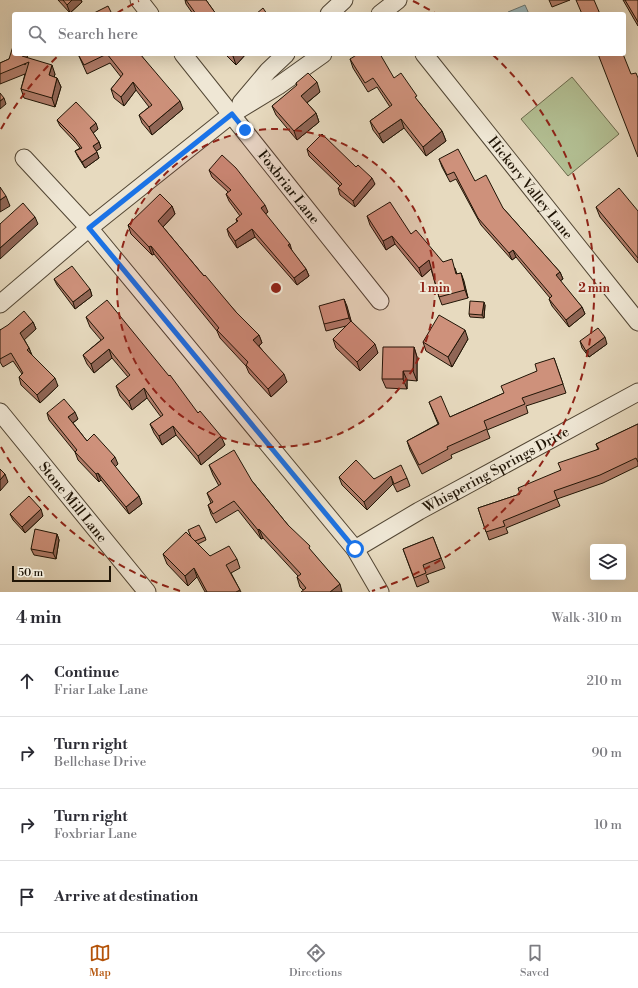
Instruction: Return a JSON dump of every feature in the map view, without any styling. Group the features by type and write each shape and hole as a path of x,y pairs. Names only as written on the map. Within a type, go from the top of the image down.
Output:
{"street":[{"path":"139,0 148,12"},
{"path":"331,12 344,0"},
{"name":"Foxbriar Lane","path":"185,56 380,301"},
{"path":"232,114 268,71 284,56"},
{"path":"0,304 89,228 232,114 278,86 320,56"},
{"name":"Hickory Valley Lane","path":"426,56 638,322"},
{"path":"24,158 89,228 355,549 380,592"},
{"name":"Whispering Springs Drive","path":"355,549 419,511 638,392"},
{"name":"Stone Mill Lane","path":"0,412 147,592"}],"green space":[{"path":"572,77 619,134 568,176 521,119"}],"water":[{"path":"525,5 528,12 508,12"}],"building":[{"path":"63,0 72,0 67,5"},
{"path":"186,0 206,0 215,12 195,12"},
{"path":"576,0 594,0 599,12 581,12"},
{"path":"625,0 638,0 638,22"},
{"path":"108,6 111,12 96,12"},
{"path":"263,8 266,12 258,12"},
{"path":"12,49 12,56 22,56 52,65 49,75 57,78 52,98 21,89 29,62 0,74 0,63 9,59"},
{"path":"79,56 103,56 84,65"},
{"path":"109,56 142,56 180,101 149,127 139,115 152,105 133,82 121,97 111,89 123,74"},
{"path":"355,56 381,56 394,78 401,73 417,96 415,97 442,131 423,147 401,119 379,134 370,121 392,105 373,78 365,83 350,59"},
{"path":"599,56 624,56 631,74 636,73 638,78 638,157"},
{"path":"308,73 317,82 301,96 316,113 294,131 272,106 297,85 296,83"},
{"path":"0,93 4,98 0,101"},
{"path":"76,102 96,123 90,128 99,142 93,146 97,152 82,162 75,151 82,148 74,137 57,120"},
{"path":"322,134 356,167 358,165 372,178 353,201 338,188 342,184 307,149"},
{"path":"458,149 475,181 486,175 503,208 560,272 556,275 582,307 566,320 549,299 552,296 513,250 509,253 478,218 454,172 447,175 439,159"},
{"path":"222,155 236,168 265,205 261,208 290,244 288,245 306,269 294,278 252,229 235,241 227,229 238,221 236,219 242,214 226,194 231,190 209,170"},
{"path":"0,187 6,196 0,200"},
{"path":"619,188 638,211 638,258 596,207"},
{"path":"160,194 172,206 158,221 204,276 205,275 236,312 259,335 253,340 284,374 268,389 246,365 248,362 217,330 219,328 151,246 149,247 128,225"},
{"path":"390,202 411,234 416,230 443,262 452,259 456,274 461,273 465,290 439,297 429,260 419,268 392,236 383,241 367,216"},
{"path":"23,203 35,217 0,248 0,224"},
{"path":"72,266 90,289 73,302 54,279"},
{"path":"344,299 349,318 324,324 319,306"},
{"path":"107,300 169,376 170,375 198,413 200,411 221,436 198,456 173,426 159,436 150,424 163,415 144,388 129,401 116,386 130,375 109,349 91,364 83,355 104,338 86,317"},
{"path":"470,301 484,302 482,315 469,314"},
{"path":"24,311 33,322 20,333 29,348 27,350 55,378 37,395 19,377 23,373 11,353 0,359 0,330"},
{"path":"439,315 465,330 448,357 423,342"},
{"path":"351,321 375,344 357,362 333,339"},
{"path":"598,328 605,337 586,351 580,341"},
{"path":"383,347 414,347 413,371 403,371 403,379 382,379"},
{"path":"554,358 563,384 522,398 525,404 484,421 487,429 447,447 448,449 419,465 407,441 439,424 429,402 441,396 450,417 504,393 501,386 537,371 535,364"},
{"path":"64,399 75,412 68,417 87,441 94,434 115,457 111,461 139,496 126,507 98,473 96,474 75,452 77,450 47,413"},
{"path":"638,424 638,462 636,458 600,475 554,491 557,499 503,521 505,526 486,532 478,508 520,494 518,488 561,470 558,463 599,449 596,444"},
{"path":"234,450 252,481 288,525 310,546 309,548 340,584 330,592 301,592 306,588 297,577 301,574 259,529 258,530 234,501 213,514 208,505 213,502 207,493 221,484 209,465"},
{"path":"356,460 374,479 401,465 407,478 394,484 391,476 364,502 339,477"},
{"path":"0,469 5,474 0,480"},
{"path":"29,496 41,509 22,527 10,514"},
{"path":"199,525 205,537 195,541 191,537 188,530"},
{"path":"35,529 57,534 53,553 31,549"},
{"path":"186,532 210,556 229,546 237,559 226,565 240,590 236,592 207,592 194,568 185,576 163,554"},
{"path":"433,537 441,558 423,565 426,573 414,578 403,549"}],"route":[{"path":"245,130 232,114 89,228 355,549"}]}
